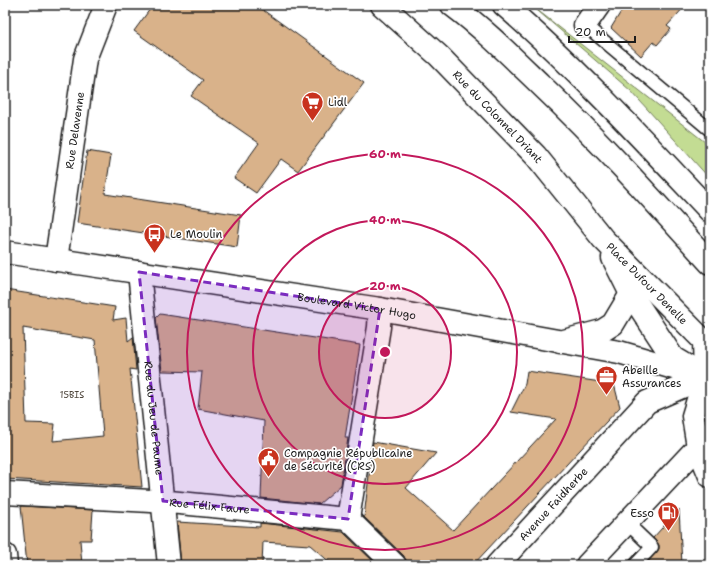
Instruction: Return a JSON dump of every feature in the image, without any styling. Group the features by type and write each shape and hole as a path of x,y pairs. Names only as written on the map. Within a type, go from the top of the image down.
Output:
{"main road":[{"name":"Rue Delavenne","path":"56,260 84,59 106,5"},
{"name":"Rue du Colonnel Driant","path":"382,5 439,56 536,156 603,239"},
{"path":"452,5 477,24 594,136 710,263"},
{"path":"504,5 549,44 595,89 710,211"},
{"path":"585,25 599,5"},
{"name":"Place Dufour Denelle","path":"603,239 631,294 673,358 708,377"},
{"name":"Place Dufour Denelle","path":"603,239 704,341 708,377 693,416 704,440 710,476"},
{"name":"Boulevard Victor Hugo","path":"5,252 380,309 619,352 708,377"},
{"name":"Rue du Jeu de Paume","path":"139,272 169,565"},
{"path":"560,342 602,331 613,324 631,294"},
{"path":"380,309 379,328 348,519 395,565"},
{"name":"Avenue Faidherbe","path":"497,565 647,402 708,377"},
{"path":"588,565 704,440"},
{"name":"Rue Félix Faure","path":"5,493 163,501 348,519"},
{"path":"5,555 6,565"}],"lane":[{"path":"585,25 710,130"},
{"path":"627,523 652,547 635,565"}],"highlighted area":[{"path":"139,272 380,309 348,519 163,501"}],"green space":[{"path":"531,5 710,146 710,179 631,91"}],"building":[{"path":"153,5 256,5 364,83 298,171 281,159 256,193 234,178 259,143 191,96 203,80 134,31"},
{"path":"625,5 686,5 667,26 671,29 657,45 653,42 641,56 611,28"},
{"path":"87,151 111,155 105,194 241,215 237,247 77,223"},
{"path":"5,290 115,307 113,320 126,318 128,341 133,337 136,370 130,369 142,487 5,479","holes":["23,328 95,340 103,436 53,441 55,424 26,423"]},
{"path":"160,314 360,345 345,438 348,438 341,485 319,504 261,498 264,421 198,409 202,372 162,371 156,318"},
{"path":"527,371 614,384 620,407 473,565 407,565 404,556 364,517 373,442 436,453 406,488 453,530 556,419 511,412 525,384"},
{"path":"21,506 93,510 91,540 80,540 82,565 27,565"},
{"name":"Esso","path":"679,509 682,565 645,565 659,549 659,545 653,538"},
{"path":"177,522 260,527 260,523 343,532 377,565 333,565 310,545 263,542 262,565 181,565"}],"place":[{"name":"Lidl","path":"312,122"},
{"name":"Le Moulin","path":"155,254"},
{"name":"Abeille Assurances","path":"606,396"},
{"name":"Compagnie Républicaine de Sécurité (CRS)","path":"268,478"},
{"name":"Esso","path":"669,532"}]}
